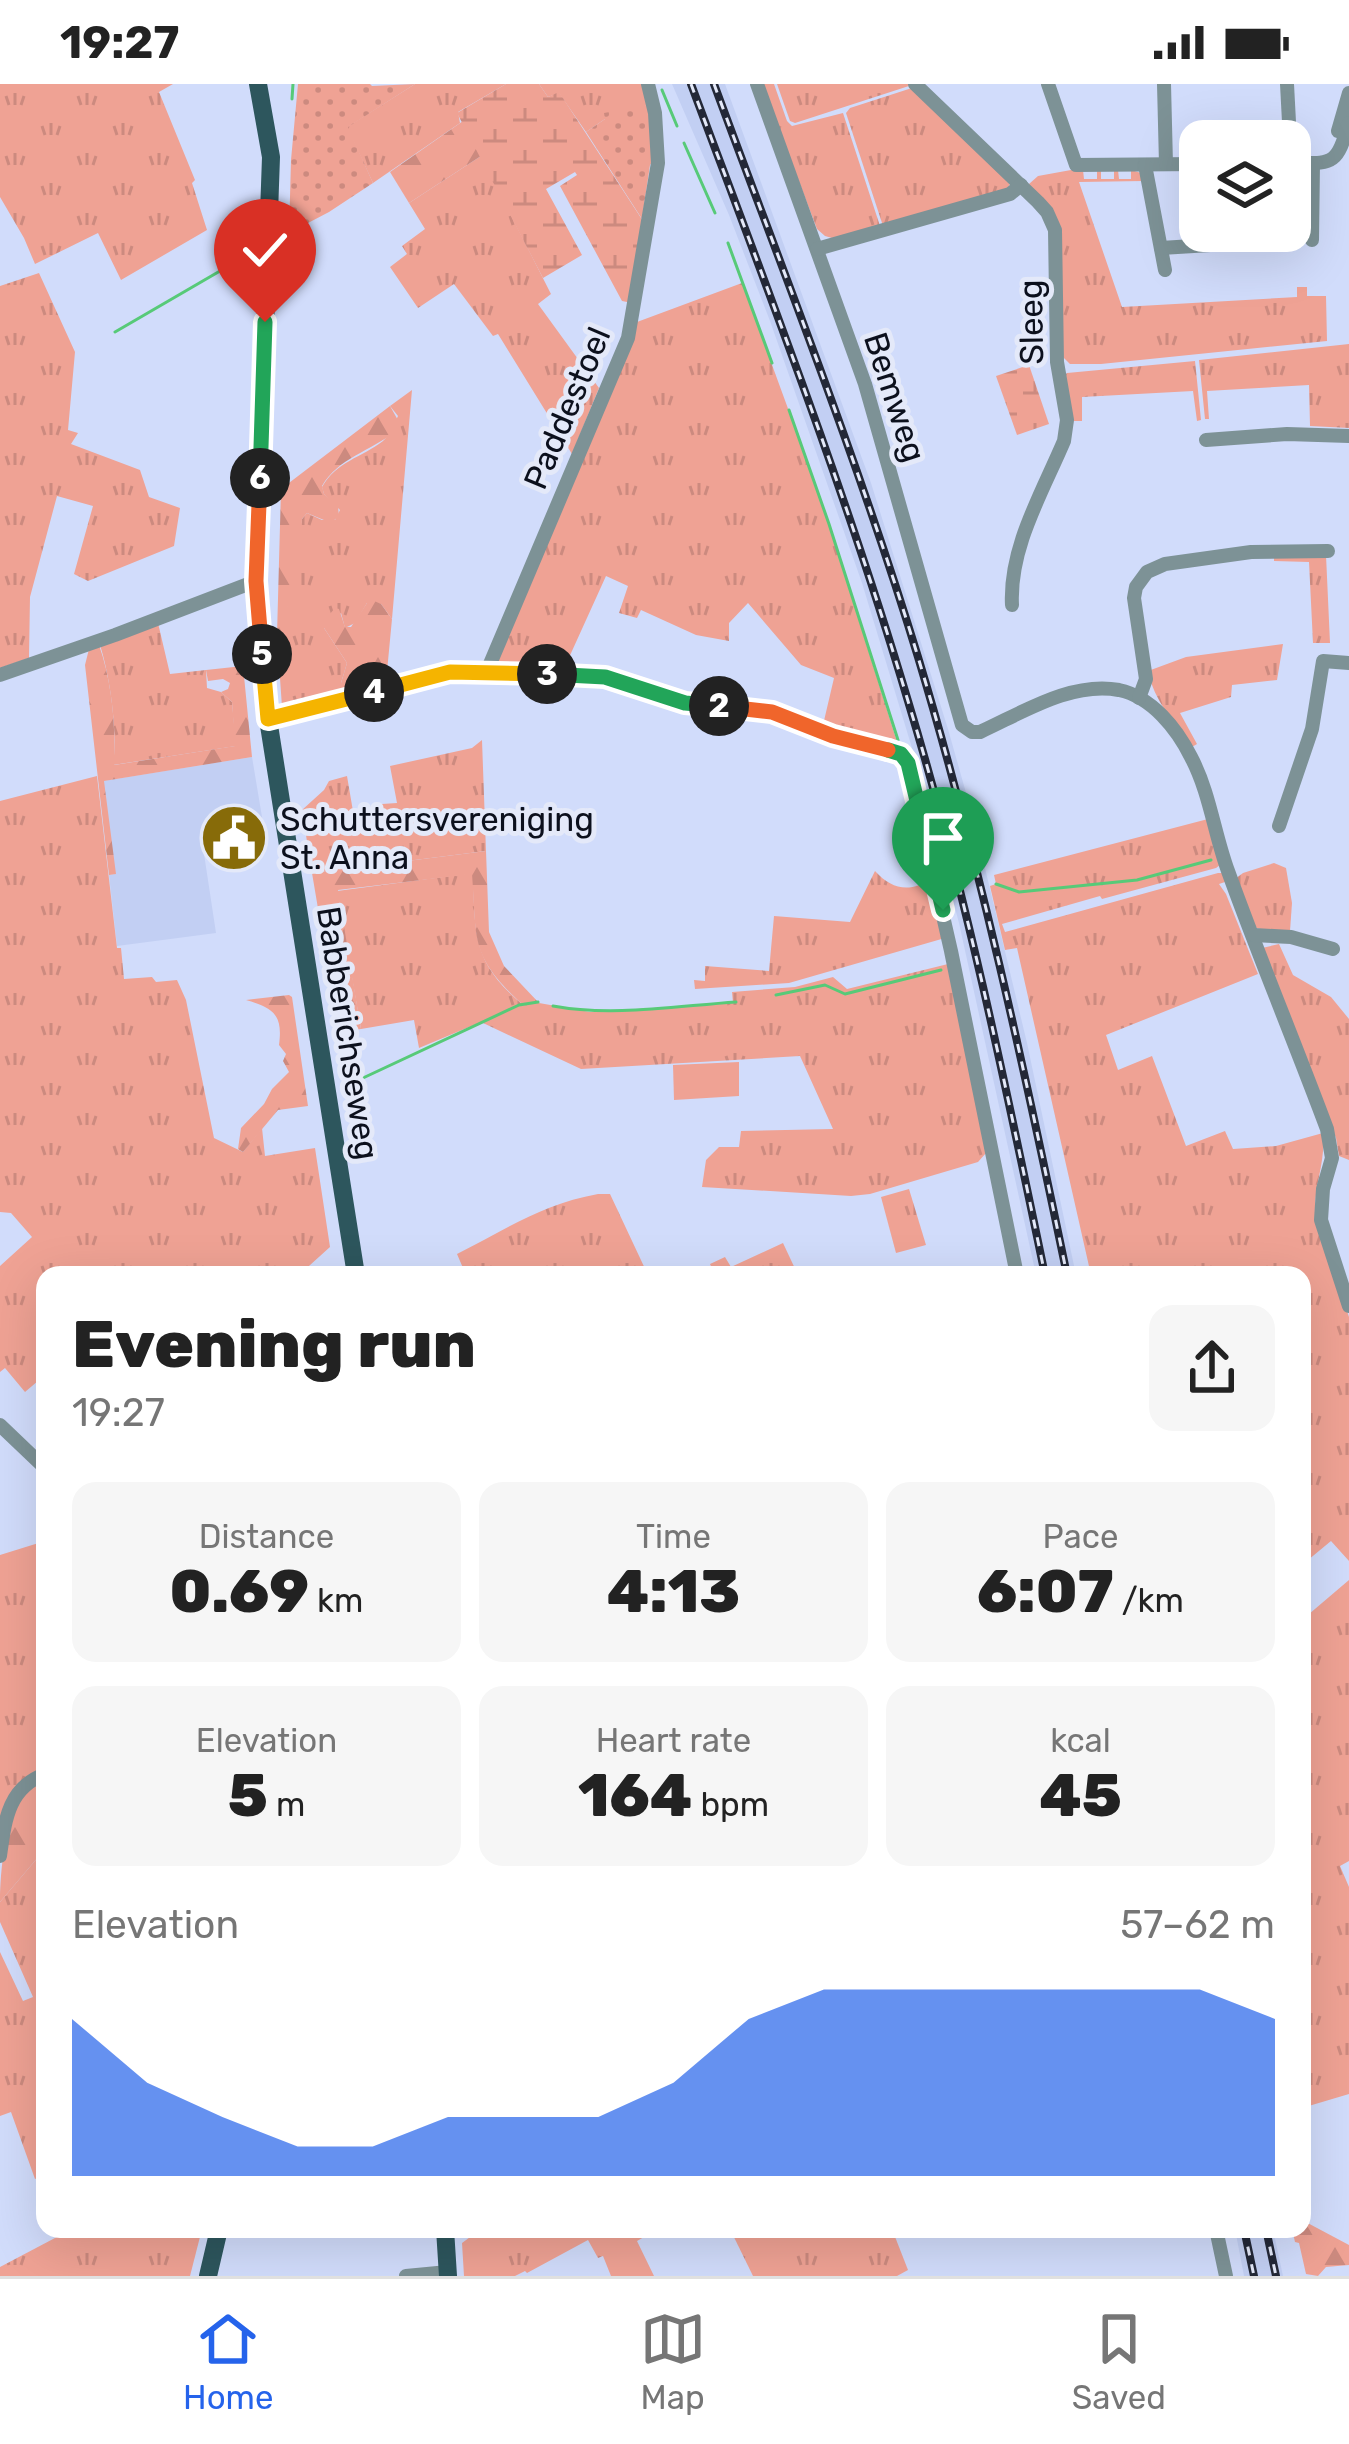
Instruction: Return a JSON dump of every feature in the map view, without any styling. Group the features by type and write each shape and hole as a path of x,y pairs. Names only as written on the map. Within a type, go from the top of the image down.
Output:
{"main road":[{"name":"Babberichseweg","path":"258,84 271,158 256,581 268,719 355,1266"},
{"path":"208,2276 217,2238"},
{"path":"446,2238 448,2274"}],"street":[{"name":"Paddestoel","path":"487,671 628,338 658,163 648,84"},
{"name":"Bemweg","path":"757,84 865,384 967,730 980,732 1084,690 1122,691 1139,698"},
{"name":"Sleeg","path":"915,84 1047,212 1055,230 1057,362 1067,428 1016,558 1012,605"},
{"path":"1048,84 1076,165 1179,164"},
{"path":"1164,84 1166,164"},
{"path":"1287,84 1289,120"},
{"path":"1319,163 1332,155 1349,93"},
{"path":"1311,163 1339,155 1349,124"},
{"path":"1312,240 1319,163"},
{"path":"1145,165 1165,270"},
{"path":"817,249 1010,194 1021,185"},
{"path":"1161,248 1179,247"},
{"path":"1206,440 1287,434 1349,436"},
{"path":"1328,550 1252,552 1165,564 1147,572 1134,598 1146,679 1139,698 1158,711 1190,755 1202,782 1227,868 1327,1129 1332,1158 1322,1189 1321,1220 1349,1306"},
{"path":"0,675 256,581"},
{"path":"1280,826 1312,729 1323,661 1349,663"},
{"path":"268,719 450,672 605,677 685,703 772,712 833,736 901,754 908,763 952,951 1014,1266"},
{"path":"1254,935 1292,937 1333,949"},
{"path":"0,1426 36,1460"},
{"path":"0,1856 6,1812 17,1792 36,1777"},
{"path":"1218,2238 1226,2276"},
{"path":"406,2276 448,2274"}],"shaded area":[{"path":"672,84 725,84 871,483 972,814 1074,1266 1034,1266 959,923 912,748 862,583 729,215"},
{"path":"252,757 263,823 201,834 216,933 117,946 109,875 115,874 103,781"},
{"path":"1237,2238 1275,2238 1283,2276 1244,2276"}],"green space":[{"path":"0,84 173,84 159,92 195,180 192,183 207,230 121,280 98,233 35,264 0,197"},
{"path":"298,84 415,84 348,127 373,183 289,233 291,160"},
{"path":"415,84 506,84 458,112 460,123 373,183 347,127"},
{"path":"506,84 539,84 548,97 559,92 643,221 632,303 622,301 560,186 575,172 546,189 582,255 543,278 457,113"},
{"path":"539,84 643,84 648,105 605,119 586,132 559,93 548,97"},
{"path":"762,84 774,84 792,126 843,113 880,226 832,238 817,229"},
{"path":"777,84 912,85 795,123 790,121"},
{"path":"915,87 1010,184 1007,189 883,226 846,113"},
{"path":"648,105 654,159 642,219 586,132 605,119 604,113"},
{"path":"463,121 481,156 409,203 390,172"},
{"path":"481,156 551,294 538,304 599,388 572,454 498,334 493,336 454,284 418,308 390,267 407,254 402,246 425,229 409,203"},
{"path":"1083,170 1084,179 1097,179 1097,170 1101,170 1101,179 1114,179 1114,170 1118,170 1119,179 1131,179 1131,170 1141,173 1144,181 1079,182 1122,307 1297,297 1297,287 1307,287 1307,296 1326,296 1327,341 1070,364 1063,357 1060,253 1029,184 1038,176"},
{"path":"39,273 75,352 68,430 78,433 71,444 140,470 149,497 180,508 174,546 88,581 74,574 93,506 57,496 30,597 29,658 0,668 0,286"},
{"path":"742,283 820,496 898,745 823,725 834,678 801,665 748,603 729,623 729,641 696,635 641,610 637,618 619,613 628,586 606,576 567,662 499,663 637,322"},
{"path":"1349,344 1349,428 1310,426 1309,385 1207,391 1209,419 1205,419 1199,360"},
{"path":"1195,361 1201,420 1197,421 1193,391 1082,397 1082,421 1073,421 1067,373"},
{"path":"1029,365 1049,424 1017,435 996,376"},
{"path":"412,390 392,619 381,604 367,603 355,623 345,628 341,613 324,628 347,663 341,695 287,711 282,707 277,635 294,631 287,595 302,519 307,513 335,520 340,510 322,487 342,466 385,439 398,416 390,406"},
{"path":"390,406 399,422 396,431 346,462 322,486 338,506 339,516 331,523 307,513 302,519 299,587 287,596 287,606 295,608 294,632 277,635 281,489"},
{"path":"1274,555 1326,555 1330,643 1313,643 1309,562 1274,561"},
{"path":"372,600 392,619 386,682 341,695 347,663 324,621 335,608 345,627 351,627"},
{"path":"158,623 170,674 206,670 207,688 232,702 236,746 113,765 112,705 100,645"},
{"path":"1283,644 1277,680 1232,685 1231,697 1180,713 1197,744 1192,747 1160,702 1148,671 1186,657"},
{"path":"99,645 112,704 114,765 235,746 232,702 221,692 230,683 208,681 206,670 243,666 252,757 104,781 116,874 109,875 85,665 89,649"},
{"path":"482,740 486,851 312,873 302,810 329,781 347,776 355,823 382,819 382,804 397,803 390,766 472,748"},
{"path":"97,776 124,979 177,980 186,1000 214,1138 243,1152 262,1128 265,1156 315,1148 330,1247 309,1266 36,1266 36,1383 25,1392 5,1368 0,1372 0,1266 32,1237 11,1213 0,1212 0,801"},
{"path":"1208,819 1220,865 1216,868 1002,924 1005,932 1218,873 1228,881 1219,884 1258,974 1106,1035 1118,1070 1152,1056 1186,1146 1225,1131 1233,1149 1276,1146 1323,1133 1315,1213 1349,1317 1349,1561 1331,1541 1311,1558 1311,1266 1089,1266 1017,948 1005,950 990,886 996,884 994,875"},
{"path":"486,851 489,932 504,966 539,1003 522,1004 484,959 476,931 472,874 338,890 361,1029 339,1033 312,873"},
{"path":"1274,863 1286,868 1292,903 1290,931 1254,927 1235,879"},
{"path":"875,871 902,887 932,878 945,938 789,983 695,989 694,980 705,981 705,966 769,971 774,916 850,922"},
{"path":"473,873 479,946 494,974 522,1004 590,1012 733,1003 732,992 795,987 833,977 847,989 948,964 986,1153 978,1162 870,1194 702,1187 706,1160 719,1147 739,1147 741,1131 833,1129 800,1056 581,1069 481,1022 419,1048 414,1020 361,1029 337,891"},
{"path":"1279,944 1293,975 1331,997 1349,1019 1349,1160 1339,1156 1262,948"},
{"path":"289,995 308,1106 278,1110 243,1152 238,1149 241,1128 289,1072 279,1045 278,1020 264,1006 246,1000"},
{"path":"739,1062 739,1096 674,1100 673,1065"},
{"path":"909,1189 926,1245 896,1253 881,1197"},
{"path":"610,1194 644,1266 462,1266 457,1254 578,1198"},
{"path":"783,1243 794,1266 733,1266"},
{"path":"725,1257 730,1266 711,1266 710,1264"},
{"path":"36,1544 36,1779 0,1819 0,1555"},
{"path":"1349,1580 1349,1861 1340,1866 1349,1887 1349,2094 1311,2105 1311,1612"},
{"path":"36,1784 36,1860 0,1902 9,1826 27,1789"},
{"path":"36,1860 35,2179 11,2112 0,2116 0,1952 23,2001 33,1997 0,1922 0,1902"},
{"path":"1311,2225 1349,2245 1349,2265 1326,2267 1318,2276 1306,2274 1294,2238 1311,2238"},
{"path":"55,2238 200,2238 190,2276 0,2276 0,2267"},
{"path":"469,2238 642,2238 637,2241 654,2276 611,2276 603,2256 598,2258 588,2240 527,2273 464,2276 462,2243"},
{"path":"734,2238 896,2238 908,2270 897,2276 753,2276"}],"waterway":[{"path":"292,99 293,84"},
{"path":"662,90 677,126"},
{"path":"684,143 715,213"},
{"path":"728,243 772,363"},
{"path":"115,332 251,253"},
{"path":"789,410 898,740"},
{"path":"996,884 1019,892 1137,880 1211,860"},
{"path":"776,995 825,985 845,994 941,970"},
{"path":"348,1085 519,1005 538,1002"},
{"path":"553,1006 621,1011 736,1002"}],"railway":[{"path":"691,84 832,468 908,701 966,914 1043,1266"},
{"path":"714,84 846,441 918,657 999,964 1065,1266"},
{"path":"1246,2238 1254,2276"},
{"path":"1268,2238 1276,2276"}],"place":[{"name":"Schuttersvereniging St. Anna","path":"234,838"}],"route":[{"path":"265,322 256,581 268,719 450,672 475,671 605,677 685,703 772,712 833,736 901,754 908,763 943,910"}]}
